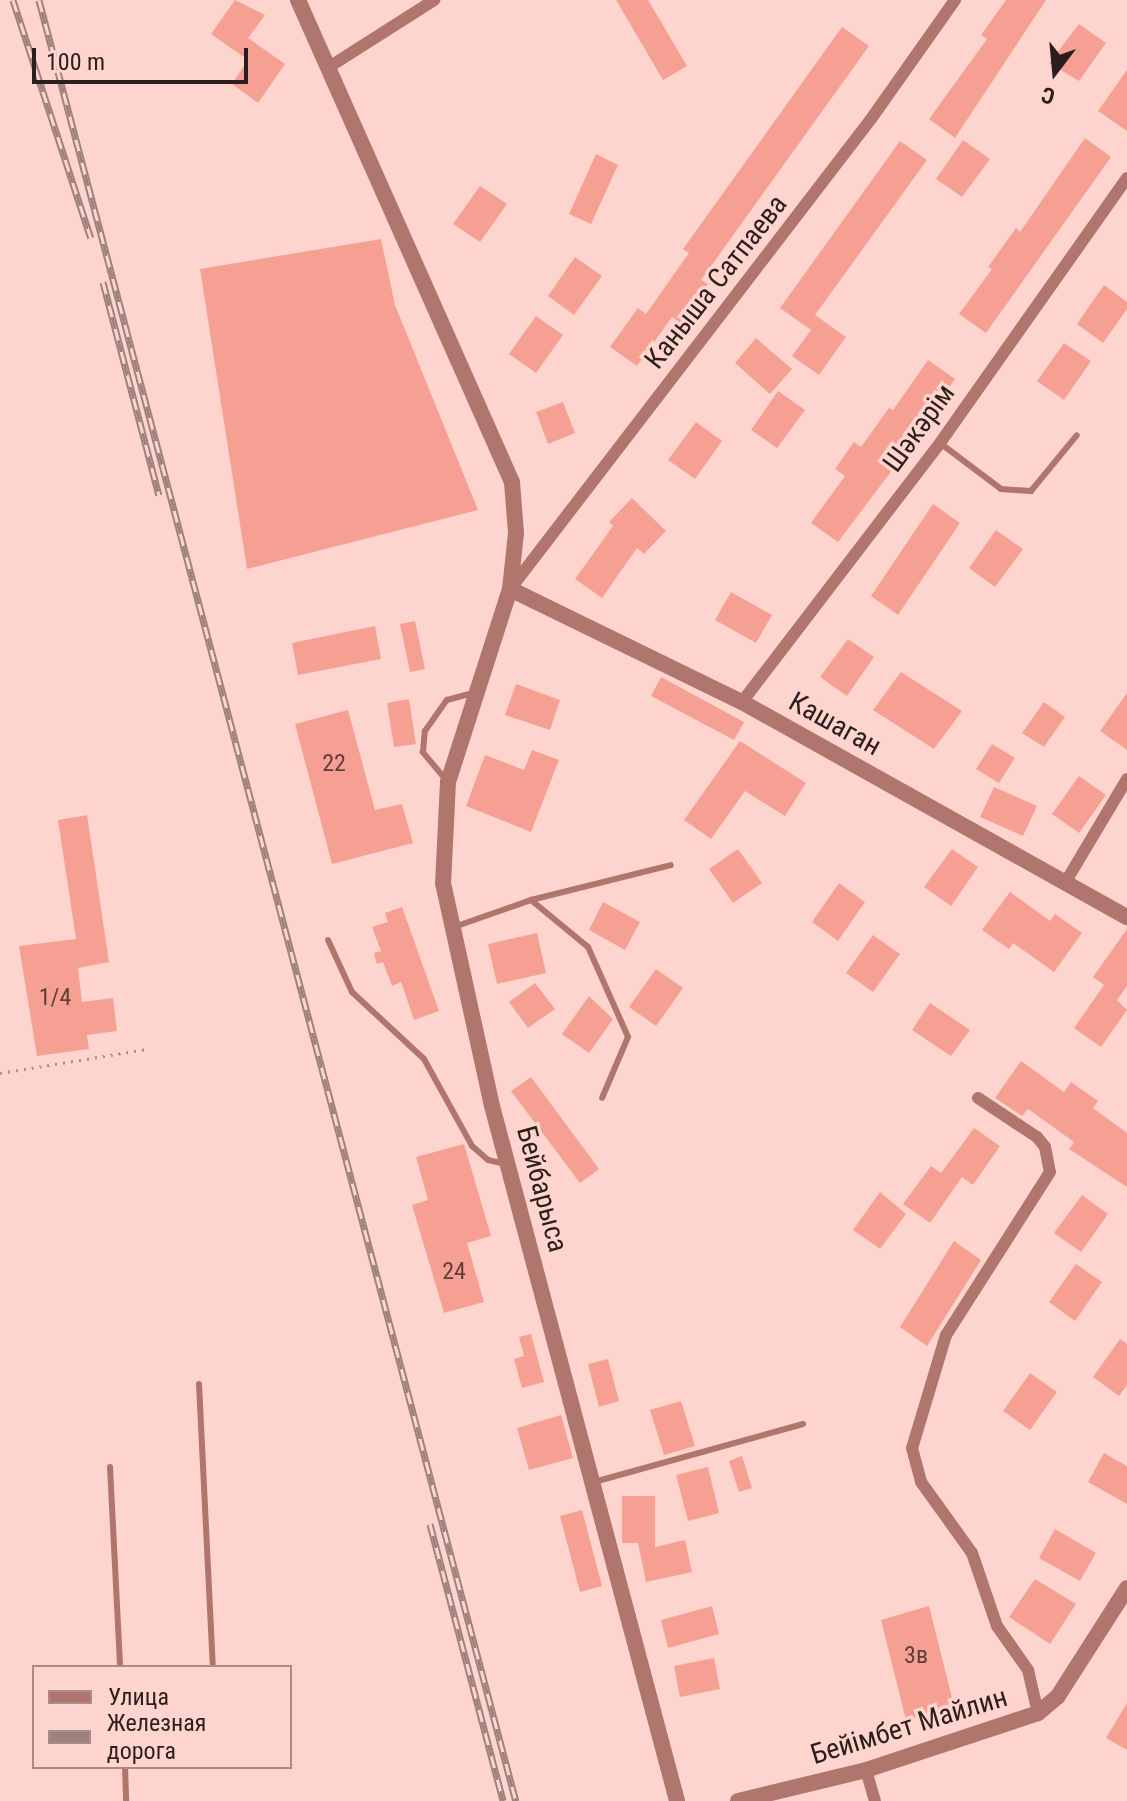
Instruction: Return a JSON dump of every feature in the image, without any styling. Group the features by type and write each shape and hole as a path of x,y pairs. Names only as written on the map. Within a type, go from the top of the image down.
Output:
{"street":[{"name":"Бейбарыса","path":"298,0 512,482 516,533 510,589 448,782 442,850 450,928 508,1165 677,1801"},
{"path":"329,67 434,0"},
{"name":"Каныша Сатпаева","path":"510,589 871,119 955,0"},
{"name":"Шәкәрім","path":"742,702 940,443 1127,178"},
{"name":"Кашаган","path":"510,589 742,702 1127,917"},
{"path":"1065,883 1127,779"},
{"path":"978,1098 1037,1137 1045,1147 1050,1172 946,1335 912,1448 921,1482 972,1553 997,1626 1028,1670 1038,1713"},
{"name":"Бейімбет Майлин","path":"738,1801 765,1798 866,1770 1038,1713 1058,1696 1125,1597"},
{"path":"866,1770 875,1801"}],"lane":[{"path":"940,443 1001,489 1031,491 1077,435"},
{"path":"448,782 423,752 425,731 447,700 476,692"},
{"path":"450,928 531,900 671,865"},
{"path":"531,900 588,947 628,1037 602,1098"},
{"path":"328,940 352,992 424,1059 472,1146 488,1160 508,1165"},
{"path":"199,1384 213,1665"},
{"path":"593,1482 803,1424"},
{"path":"110,1467 120,1665"},
{"path":"125,1769 126,1801"}],"path":[{"path":"0,1073 147,1049"}],"building":[{"path":"235,0 265,15 248,38 285,64 258,103 232,84 248,60 211,34"},
{"path":"616,0 648,0 687,66 663,80"},
{"path":"1006,0 1046,0 955,138 929,119 987,39 981,35"},
{"path":"1079,24 1106,43 1079,81 1049,63"},
{"path":"842,27 869,46 701,280 708,284 680,323 672,317 637,366 610,347 638,308 646,314 689,253 683,249"},
{"path":"1127,70 1127,131 1098,111"},
{"path":"1085,138 1111,157 986,333 959,314 992,269 988,267 1016,228 1020,232"},
{"path":"963,140 990,159 962,197 936,179"},
{"path":"900,141 927,160 815,315 846,337 819,375 792,356 811,330 780,308"},
{"path":"596,154 618,165 591,224 569,214"},
{"path":"480,186 507,204 480,242 453,224"},
{"path":"381,239 395,305 478,510 247,569 200,269"},
{"path":"575,257 602,276 574,315 548,296"},
{"path":"1104,285 1127,302 1127,309 1103,343 1077,324"},
{"path":"536,316 563,335 536,373 509,354"},
{"path":"756,338 792,369 770,394 735,363"},
{"path":"1064,343 1091,361 1064,400 1037,381"},
{"path":"928,360 955,379 928,418 924,415 888,466 893,469 838,542 811,523 845,476 835,469 854,442 861,447 889,408 893,410"},
{"path":"778,391 805,410 777,448 751,430"},
{"path":"563,402 575,433 548,444 536,412"},
{"path":"696,422 722,441 695,479 668,460"},
{"path":"632,498 666,531 644,554 637,548 602,598 575,579 613,526 609,522"},
{"path":"933,504 960,523 898,615 871,596"},
{"path":"996,530 1023,549 995,587 969,568"},
{"path":"731,592 772,615 756,643 715,620"},
{"path":"415,621 425,669 410,672 400,624"},
{"path":"375,626 381,659 298,675 292,643"},
{"path":"848,639 874,657 847,696 820,677"},
{"path":"901,672 962,711 934,749 873,710"},
{"path":"661,677 744,722 734,740 651,696"},
{"path":"516,684 560,700 550,730 505,715"},
{"path":"1127,693 1127,750 1100,731"},
{"path":"409,699 416,744 394,747 387,703"},
{"path":"1044,702 1065,717 1044,747 1022,733"},
{"path":"348,710 375,810 402,804 413,843 332,864 295,724"},
{"path":"740,741 806,783 785,816 745,791 711,839 684,820"},
{"path":"992,744 1015,758 999,783 976,769"},
{"path":"532,750 559,760 531,832 466,806 485,755 524,770"},
{"path":"1079,776 1106,795 1079,833 1052,814"},
{"path":"994,787 1037,806 1023,836 980,817"},
{"path":"87,815 109,962 78,968 82,1002 113,998 117,1031 87,1035 89,1049 37,1056 19,946 76,939 58,820"},
{"path":"738,849 762,883 733,903 709,869"},
{"path":"952,849 978,867 951,906 924,887"},
{"path":"839,883 865,902 838,941 812,922"},
{"path":"1010,892 1050,921 1055,914 1082,933 1054,972 1013,943 1009,949 982,930"},
{"path":"603,902 640,922 625,950 589,930"},
{"path":"402,907 439,1011 414,1020 401,982 392,986 383,962 377,964 374,953 381,951 372,927 388,922 385,913"},
{"path":"1127,929 1127,986 1117,1000 1127,1010 1101,1047 1074,1028 1104,985 1093,977"},
{"path":"537,933 546,973 497,984 488,944"},
{"path":"873,935 900,954 873,992 846,973"},
{"path":"656,969 683,988 656,1026 629,1007"},
{"path":"535,983 555,1009 528,1028 509,1002"},
{"path":"589,996 613,1019 589,1053 562,1034"},
{"path":"930,1003 970,1030 951,1056 912,1030"},
{"path":"1021,1061 1064,1092 1071,1082 1098,1101 1093,1108 1127,1133 1127,1187 1069,1149 1074,1142 1028,1109 1022,1116 995,1098"},
{"path":"531,1077 599,1169 580,1183 511,1091"},
{"path":"974,1128 1000,1146 973,1185 962,1177 930,1223 903,1204 931,1166 941,1173"},
{"path":"464,1144 491,1236 467,1243 484,1302 444,1313 412,1205 428,1200 416,1157"},
{"path":"880,1192 906,1214 880,1249 853,1230"},
{"path":"1082,1195 1108,1214 1081,1252 1054,1233"},
{"path":"954,1241 981,1260 927,1346 900,1327"},
{"path":"1076,1264 1102,1282 1075,1321 1049,1302"},
{"path":"531,1334 544,1382 522,1388 514,1359 524,1356 519,1337"},
{"path":"1120,1339 1127,1344 1127,1385 1119,1396 1093,1377"},
{"path":"608,1359 619,1401 599,1407 588,1364"},
{"path":"1030,1373 1057,1392 1030,1430 1003,1411"},
{"path":"681,1401 695,1446 664,1455 650,1410"},
{"path":"561,1415 573,1458 529,1470 517,1428"},
{"path":"1104,1453 1127,1466 1127,1504 1088,1482"},
{"path":"742,1456 752,1488 739,1492 729,1461"},
{"path":"708,1467 719,1513 688,1521 676,1475"},
{"path":"622,1496 655,1496 655,1547 685,1540 692,1572 646,1582 638,1543 622,1543"},
{"path":"582,1510 602,1586 580,1592 560,1516"},
{"path":"1055,1529 1096,1553 1080,1581 1039,1558"},
{"path":"1035,1579 1076,1604 1050,1644 1009,1617"},
{"path":"712,1606 719,1634 668,1648 661,1620"},
{"path":"929,1606 954,1706 906,1720 881,1620"},
{"path":"714,1658 720,1689 680,1697 674,1666"},
{"path":"1127,1703 1127,1750 1106,1738"}],"railway":[{"path":"13,0 91,238"},
{"path":"39,0 516,1801"},
{"path":"103,282 159,495"},
{"path":"430,1524 503,1801"}]}
